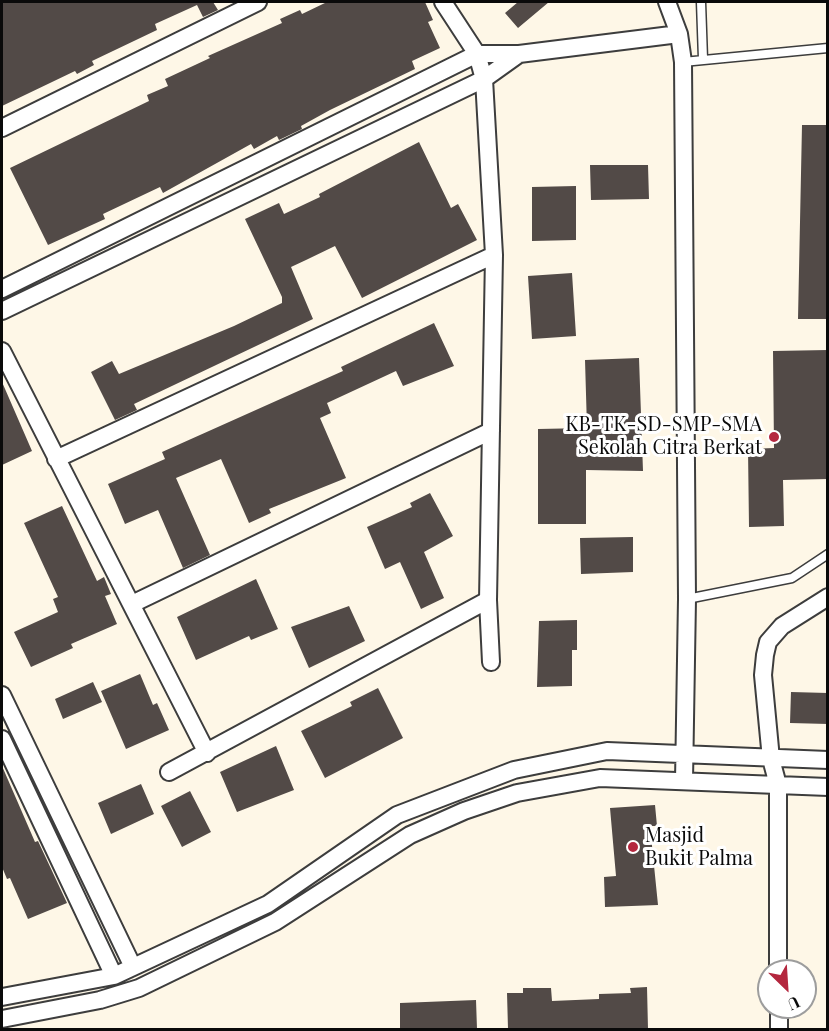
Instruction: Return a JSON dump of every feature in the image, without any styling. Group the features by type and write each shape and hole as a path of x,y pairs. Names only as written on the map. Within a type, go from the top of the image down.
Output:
{"street":[{"path":"2,128 258,2"},
{"path":"443,2 477,54 484,78 494,255 488,600 491,662"},
{"path":"667,2 680,34 683,62 687,598 684,782"},
{"path":"2,289 477,54 519,54 680,34"},
{"path":"2,311 484,78 519,54"},
{"path":"56,459 494,255"},
{"path":"2,351 207,753"},
{"path":"132,604 491,431"},
{"path":"778,959 778,785 771,759 763,675 768,642 782,626 828,597"},
{"path":"169,772 488,600"},
{"path":"2,695 133,967"},
{"path":"2,740 114,976"},
{"path":"2,997 114,976 268,904 397,815 514,770 608,751 828,760"},
{"path":"2,1019 100,1000 139,988 275,922 410,835 464,811 518,794 600,778 828,787"},
{"path":"397,815 410,835"}],"lane":[{"path":"701,2 704,59"},
{"path":"683,62 828,48"},
{"path":"687,598 792,578 828,554"}],"building":[{"path":"2,2 213,2 218,10 203,17 197,5 155,24 157,30 92,61 94,65 77,74 75,71 2,106"},
{"path":"327,2 425,2 433,20 428,22 440,48 412,61 415,69 330,110 301,126 302,129 279,140 277,136 254,149 251,144 163,193 160,187 103,214 105,219 48,245 10,168 149,101 147,95 168,86 165,79 210,58 208,56 282,23 280,19 300,10 302,14"},
{"path":"518,2 549,2 518,28 505,13"},
{"path":"802,125 828,125 828,319 798,319"},
{"path":"419,142 451,208 458,204 477,240 362,298 335,246 291,267 313,319 134,404 137,410 115,420 91,372 112,361 119,374 234,326 282,303 282,297 245,219 279,203 284,214 320,197 319,194"},
{"path":"590,165 648,165 649,199 591,200"},
{"path":"576,186 576,240 532,241 532,187"},
{"path":"572,273 576,336 532,339 528,276"},
{"path":"434,323 454,366 403,386 396,371 327,403 331,413 320,418 346,478 269,509 271,513 249,523 221,459 176,478 210,555 183,568 158,510 125,524 108,484 165,459 162,452 343,371 341,367"},
{"path":"828,350 828,479 783,480 784,526 749,527 748,449 774,448 773,351"},
{"path":"639,358 643,471 586,470 586,524 538,524 538,429 587,428 585,360"},
{"path":"2,382 32,451 2,465"},
{"path":"430,493 453,536 424,552 444,598 421,609 400,562 385,569 367,527 412,507 410,503"},
{"path":"62,506 97,581 104,577 111,594 105,596 117,624 71,644 73,648 31,667 14,632 58,612 53,599 58,597 24,523"},
{"path":"633,537 633,572 581,574 580,538"},
{"path":"256,579 278,629 251,640 249,636 196,660 177,617"},
{"path":"349,606 365,641 309,668 291,627"},
{"path":"577,620 577,650 572,650 572,686 537,687 539,621"},
{"path":"140,674 153,705 157,703 169,730 126,749 101,691"},
{"path":"93,682 102,702 63,719 55,699"},
{"path":"378,688 403,738 325,778 301,731 352,706 350,702"},
{"path":"791,692 828,693 828,724 790,723"},
{"path":"276,746 294,790 237,812 220,772"},
{"path":"2,766 35,842 38,841 67,903 28,919 10,878 7,879 2,867"},
{"path":"141,784 154,814 111,834 98,803"},
{"path":"190,791 211,832 182,847 161,806"},
{"path":"655,805 657,826 650,826 658,905 605,907 604,877 616,876 610,808"},
{"path":"647,987 648,1029 508,1029 507,993 523,993 523,988 551,988 552,1001 599,999 599,994 631,993 630,988"},
{"path":"476,1000 477,1029 400,1029 400,1003"}],"place":[{"name":"KB-TK-SD-SMP-SMA Sekolah Citra Berkat","path":"774,437"},
{"name":"Masjid Bukit Palma","path":"633,847"}]}
